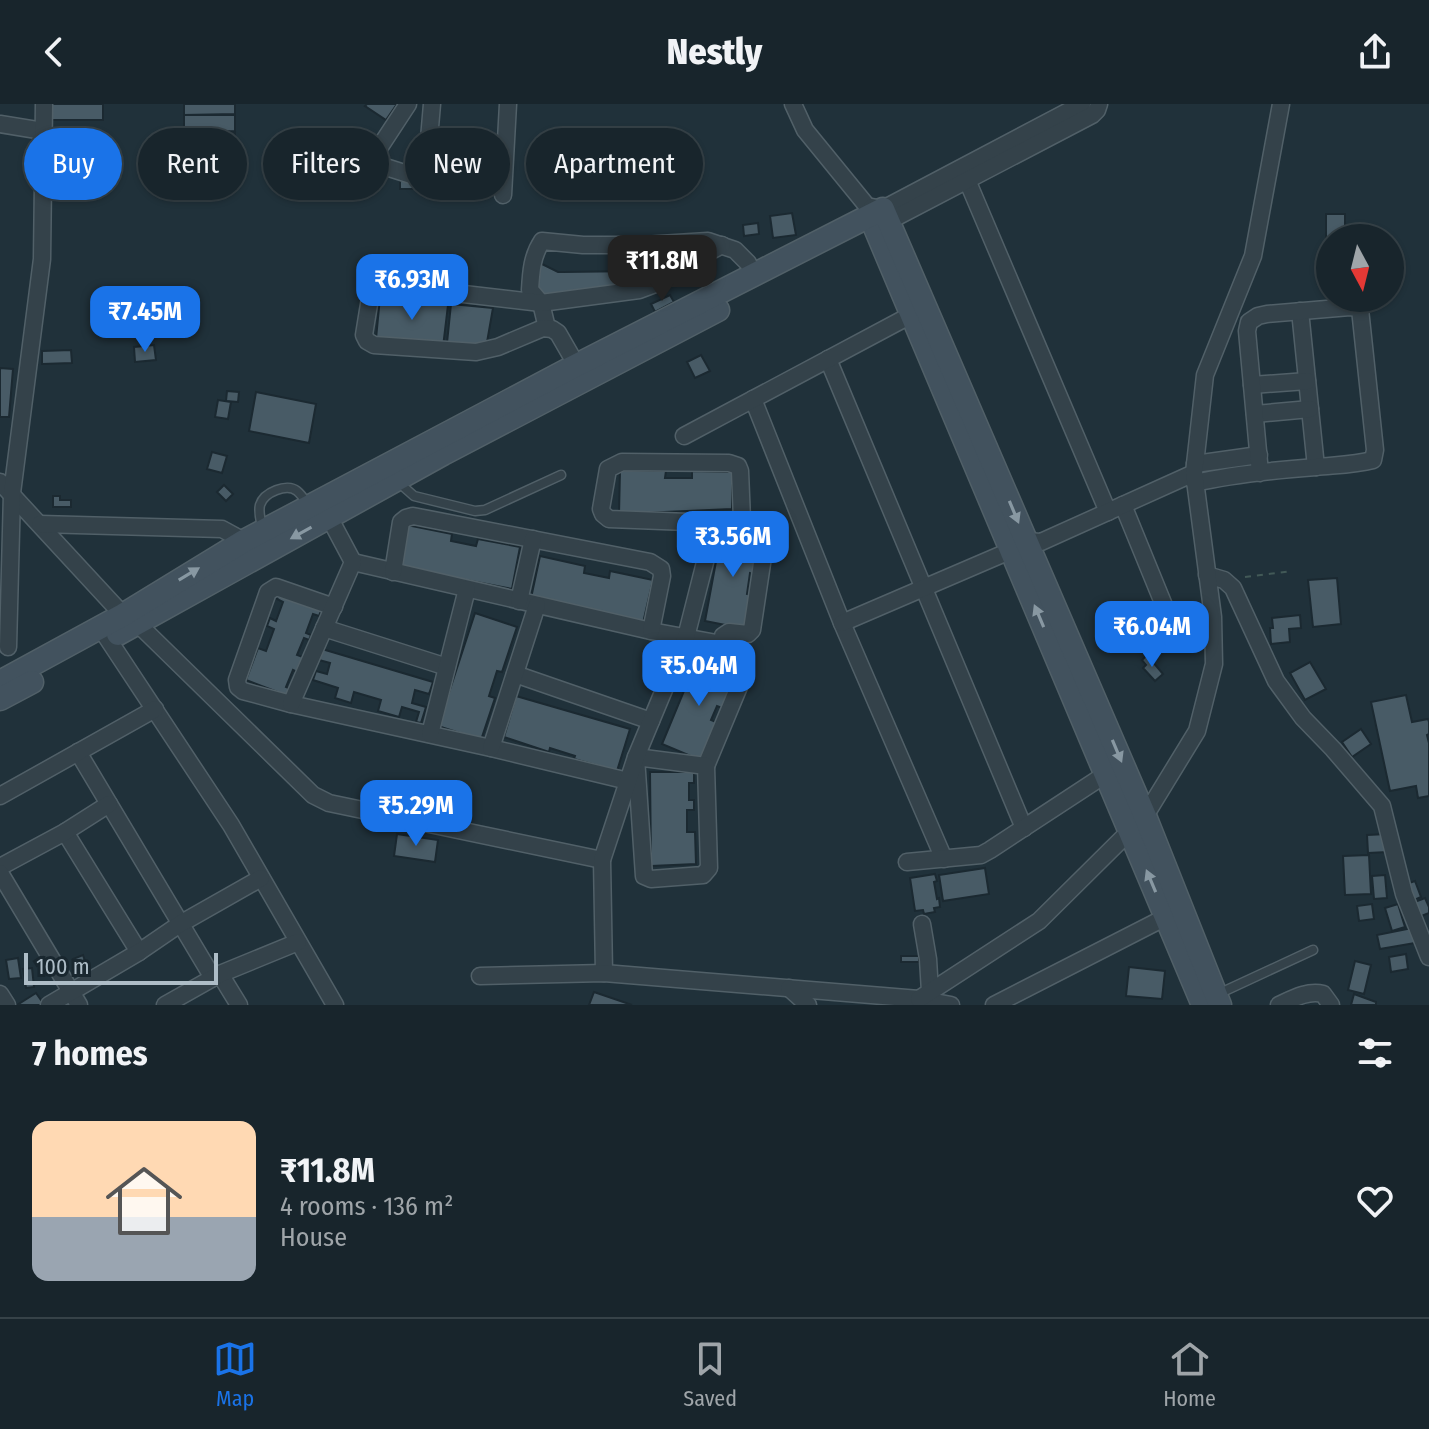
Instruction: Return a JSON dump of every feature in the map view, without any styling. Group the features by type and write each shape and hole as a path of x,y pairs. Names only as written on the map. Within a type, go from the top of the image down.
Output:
{"street":[{"path":"43,128 44,104"},
{"path":"389,133 408,104"},
{"path":"389,168 414,176 426,174 432,104"},
{"path":"507,128 508,104"},
{"path":"793,104 805,130 877,216 1215,1003"},
{"path":"42,200 42,259 6,487 4,639 8,685 319,512 757,281 1082,104"},
{"path":"877,216 967,180 1092,115 1099,104"},
{"path":"924,995 1039,921 1138,824 1197,731 1214,664 1215,577 1195,473 1205,375 1253,256 1281,104"},
{"path":"0,124 25,128"},
{"path":"967,180 1179,642"},
{"path":"877,216 911,315 1019,546 1106,774 1138,824 1166,917 1215,1003"},
{"path":"547,328 541,303 530,290 531,268 542,241 644,245 708,241 735,250 748,263 757,281"},
{"path":"680,242 683,266"},
{"path":"581,373 558,333 547,328 476,352 380,347 367,341 364,335 370,298 379,286 386,285 541,303 639,290 722,245"},
{"path":"1195,473 1215,478 1361,464 1373,460 1375,450 1360,309 1300,311 1258,316 1249,322 1247,331 1260,473"},
{"path":"1300,311 1316,467"},
{"path":"684,436 911,315"},
{"path":"828,359 1024,828"},
{"path":"130,619 253,536 396,480 581,373"},
{"path":"1252,385 1307,381"},
{"path":"753,399 842,623 944,859"},
{"path":"1255,414 1310,409"},
{"path":"842,623 1019,546 1041,542 1195,473 1259,455"},
{"path":"636,757 644,876 651,879 703,875 709,868 706,766 743,677 741,669 723,658 720,651 723,636 729,632 748,634 752,630 766,537 761,529 742,520 715,523 609,519 601,509 608,469 622,462 729,463 738,466 742,520"},
{"path":"6,487 130,619 313,795 329,803 602,860"},
{"path":"319,512 353,562 651,631 722,644"},
{"path":"393,572 401,522 413,516 650,562 661,569 662,576 651,631"},
{"path":"604,973 602,860 636,757 686,637 715,523"},
{"path":"40,524 222,529 253,536"},
{"path":"519,601 533,539"},
{"path":"291,704 353,562"},
{"path":"1215,577 1233,588 1276,681 1303,718 1382,806 1404,894 1429,957"},
{"path":"334,607 285,589 276,587 268,592 237,680 238,687 291,704 628,781"},
{"path":"430,734 467,589"},
{"path":"491,748 537,605"},
{"path":"324,628 447,667"},
{"path":"105,633 231,825 335,1005"},
{"path":"515,674 651,721"},
{"path":"0,796 155,709"},
{"path":"78,752 180,924 239,1005"},
{"path":"636,757 706,766"},
{"path":"907,862 981,855 1106,774"},
{"path":"76,998 0,870 109,804"},
{"path":"65,832 139,952"},
{"path":"49,1005 76,998 180,924 261,878"},
{"path":"994,1005 1166,917"},
{"path":"922,924 928,959 924,995"},
{"path":"169,1004 216,976 298,942"},
{"path":"480,976 604,973 789,988 868,1000 924,995 951,1005"},
{"path":"789,988 808,1005"},
{"path":"1279,1005 1316,992 1323,994 1331,1005"},
{"path":"0,994 7,1005"}],"lane":[{"path":"396,480 414,496 475,511 485,510 561,475"},
{"path":"1215,1003 1313,950"}],"path":[{"path":"1215,577 1292,571"}],"building":[{"path":"52,104 103,104 103,120 52,120"},
{"path":"184,104 235,104 235,114 184,115"},
{"path":"397,104 386,120 365,106"},
{"path":"184,115 235,115 235,128 184,128"},
{"path":"792,213 796,235 773,238 770,216"},
{"path":"1326,214 1345,214 1345,224 1326,224"},
{"path":"758,223 759,234 744,236 743,225"},
{"path":"536,261 558,272 665,269 647,287 542,295 533,279"},
{"path":"670,295 674,302 655,312 651,304"},
{"path":"380,297 448,305 443,347 376,339"},
{"path":"451,304 493,308 486,348 447,343"},
{"path":"154,345 156,360 135,362 134,347"},
{"path":"71,350 72,363 42,364 42,351"},
{"path":"701,355 710,371 695,378 687,362"},
{"path":"0,368 13,369 9,417 0,417"},
{"path":"227,391 239,392 238,402 226,401"},
{"path":"256,392 316,404 309,443 249,431"},
{"path":"218,400 231,402 228,419 215,417"},
{"path":"212,452 227,456 222,473 207,469"},
{"path":"620,470 666,471 665,478 692,478 692,471 732,472 732,509 619,514"},
{"path":"224,485 233,494 226,501 217,492"},
{"path":"53,496 71,500 71,507 53,507"},
{"path":"407,525 452,534 451,541 476,546 478,539 520,547 512,589 399,567"},
{"path":"722,529 762,536 756,575 750,573 747,594 752,595 746,629 705,621"},
{"path":"540,556 585,566 584,573 609,578 610,571 653,580 643,623 531,598"},
{"path":"1337,578 1341,624 1313,627 1308,580"},
{"path":"280,592 322,608 319,616 313,614 306,633 311,635 309,640 304,638 297,655 303,657 286,687 291,689 288,696 246,680 258,648 266,651 274,629 267,626 270,618 276,621 283,602 277,599"},
{"path":"475,613 517,627 502,672 497,671 489,696 495,698 481,740 438,726"},
{"path":"1300,615 1301,628 1289,629 1290,642 1271,644 1272,618"},
{"path":"322,649 433,682 429,694 415,690 412,703 426,707 421,723 416,722 419,712 402,707 399,717 378,711 381,700 354,692 351,703 335,698 338,688 313,680 316,671 327,674 330,663 319,660"},
{"path":"1147,655 1163,674 1155,681 1143,668 1146,665 1142,660"},
{"path":"698,657 736,673 722,708 717,706 711,720 716,722 700,760 662,744"},
{"path":"1310,662 1326,689 1305,700 1290,673"},
{"path":"1406,695 1412,722 1428,719 1429,722 1429,796 1418,798 1416,786 1390,791 1371,702"},
{"path":"516,696 630,729 617,771 574,759 575,756 550,748 549,752 504,737"},
{"path":"1361,729 1371,744 1352,757 1342,742"},
{"path":"650,772 694,772 694,783 689,783 689,800 694,800 694,810 687,810 687,832 695,832 696,864 651,866"},
{"path":"409,787 433,790 430,816 406,813"},
{"path":"397,834 438,840 435,862 394,856"},
{"path":"1387,834 1388,852 1368,853 1367,835"},
{"path":"1369,855 1371,894 1345,895 1343,856"},
{"path":"985,868 989,894 943,901 939,875"},
{"path":"935,874 940,907 934,908 935,912 924,914 923,910 915,911 910,878"},
{"path":"1385,875 1387,898 1374,899 1372,876"},
{"path":"1415,881 1421,897 1412,901 1406,884"},
{"path":"1425,898 1429,913 1419,917 1412,903"},
{"path":"1372,904 1374,919 1359,921 1357,906"},
{"path":"1398,904 1405,927 1392,931 1385,908"},
{"path":"1412,928 1415,943 1380,949 1377,935"},
{"path":"1406,954 1408,969 1391,972 1389,957"},
{"path":"83,955 87,967 77,970 73,959"},
{"path":"901,956 919,956 919,962 901,962"},
{"path":"18,958 21,978 9,979 6,960"},
{"path":"1355,961 1371,965 1364,994 1348,990"},
{"path":"1129,967 1165,971 1162,999 1126,996"},
{"path":"32,968 34,987 26,988 23,969"},
{"path":"594,992 632,1005 589,1005"},
{"path":"36,993 43,1003 40,1005 17,1005"},
{"path":"1354,994 1376,1002 1376,1005 1351,1005"}]}
